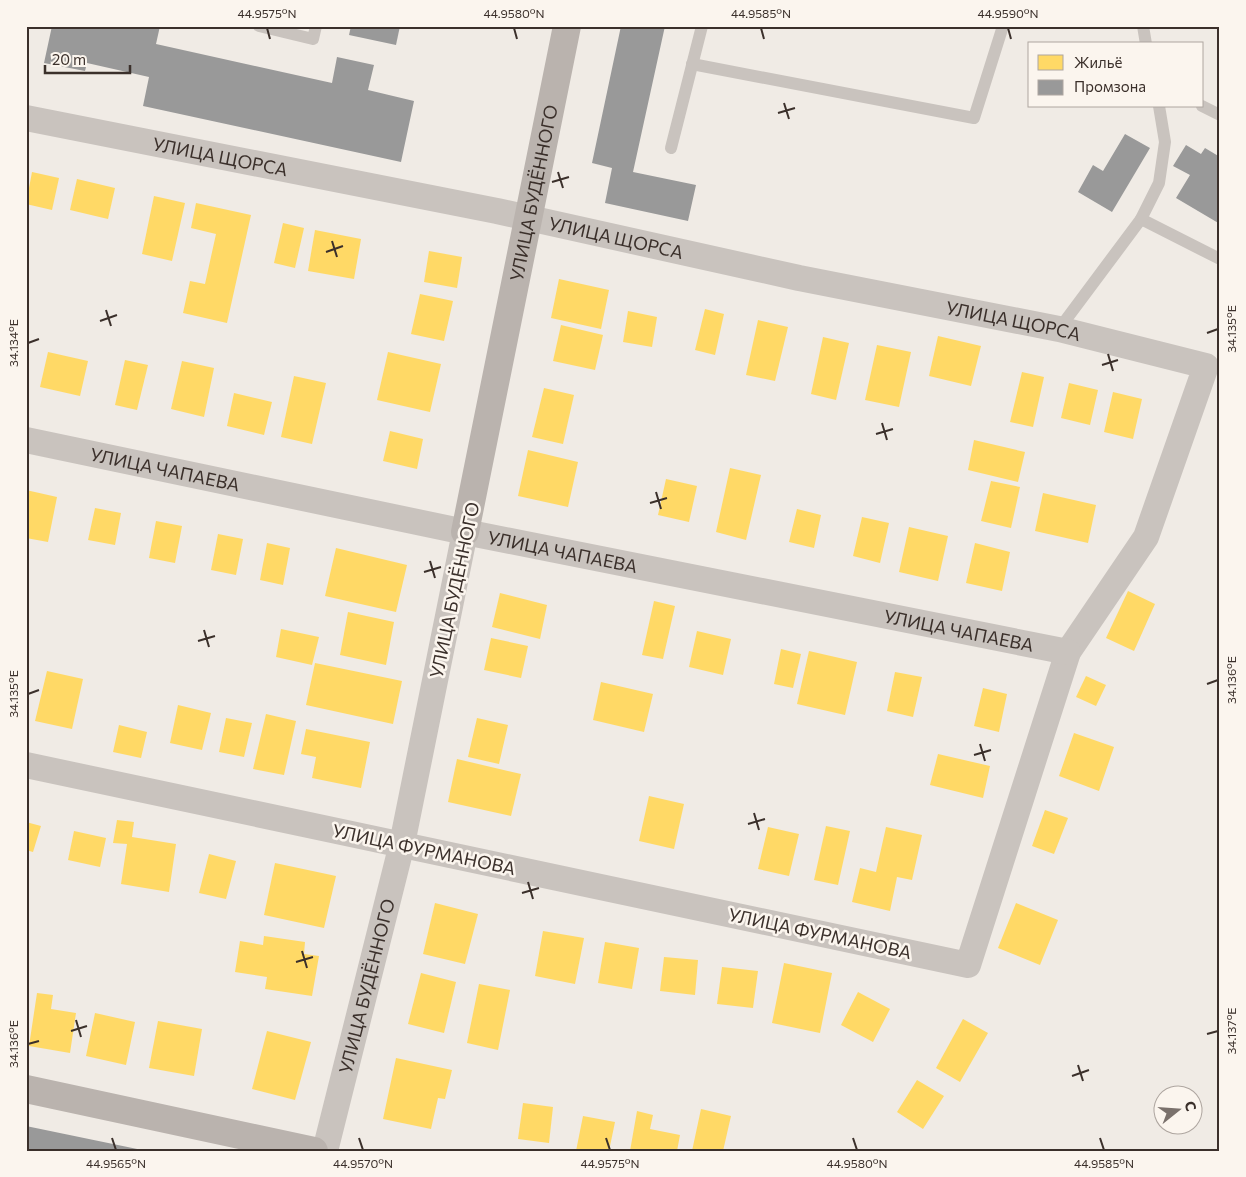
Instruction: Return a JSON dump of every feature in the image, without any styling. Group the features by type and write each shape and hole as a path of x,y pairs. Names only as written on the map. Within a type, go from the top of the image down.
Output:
{"street":[{"name":"УЛИЦА БУДЁННОГО","path":"325,1151 402,844 567,26"},
{"name":"УЛИЦА ЩОРСА","path":"26,118 529,219 799,278 1059,329 1213,363"},
{"path":"1068,652 1146,537 1213,363"},
{"name":"УЛИЦА ЧАПАЕВА","path":"26,440 466,532 1068,652"},
{"name":"УЛИЦА ФУРМАНОВА","path":"26,765 968,965 1068,652"},
{"path":"26,1089 314,1151"}],"lane":[{"path":"259,26 313,39 316,26"},
{"path":"671,148 702,26"},
{"path":"692,64 974,118 1004,26"},
{"path":"1143,26 1146,42"},
{"path":"1204,107 1220,115"},
{"path":"1059,329 1141,218 1158,183 1165,142 1160,108"},
{"path":"1141,218 1220,259"}],"building: Жильё":[{"path":"32,172 59,178 52,210 26,204"},
{"path":"77,179 115,188 108,219 70,210"},
{"path":"154,196 185,203 172,261 142,254"},
{"path":"196,203 251,215 227,323 183,313 190,281 205,284 216,234 191,228"},
{"path":"283,223 304,228 295,268 274,263"},
{"path":"315,230 361,239 354,279 308,271"},
{"path":"429,251 462,257 457,288 424,282"},
{"path":"559,279 609,290 601,329 551,318"},
{"path":"420,294 453,301 444,341 411,334"},
{"path":"705,309 724,314 715,355 695,350"},
{"path":"628,311 657,317 652,347 623,342"},
{"path":"758,320 788,327 775,381 746,375"},
{"path":"561,325 603,335 595,370 553,361"},
{"path":"938,336 981,346 971,386 929,376"},
{"path":"823,337 849,343 836,400 811,394"},
{"path":"877,345 911,352 899,407 865,400"},
{"path":"48,352 88,361 80,396 40,387"},
{"path":"388,352 441,364 430,412 377,400"},
{"path":"125,360 148,365 137,410 115,405"},
{"path":"182,361 214,368 204,417 171,409"},
{"path":"1022,372 1044,377 1033,427 1010,422"},
{"path":"294,376 326,383 312,444 281,437"},
{"path":"1069,383 1098,390 1090,425 1061,418"},
{"path":"544,388 574,395 563,444 532,437"},
{"path":"1113,392 1142,399 1133,439 1104,432"},
{"path":"234,393 272,402 264,435 227,426"},
{"path":"390,431 423,439 417,469 383,461"},
{"path":"974,440 1025,452 1018,482 968,470"},
{"path":"528,450 578,462 568,507 518,496"},
{"path":"730,468 761,475 746,540 716,532"},
{"path":"666,479 697,486 689,522 658,515"},
{"path":"991,481 1020,487 1011,528 981,521"},
{"path":"26,490 57,497 48,542 26,538"},
{"path":"1043,493 1096,505 1088,543 1035,531"},
{"path":"95,508 121,513 115,545 88,540"},
{"path":"797,509 821,515 814,548 789,542"},
{"path":"862,517 889,523 880,563 853,556"},
{"path":"156,521 182,526 175,563 149,558"},
{"path":"909,527 948,536 938,581 899,572"},
{"path":"218,534 243,539 236,575 211,570"},
{"path":"267,543 290,548 283,585 260,580"},
{"path":"975,543 1010,552 1002,591 966,583"},
{"path":"336,548 407,565 396,612 325,596"},
{"path":"1128,591 1155,604 1134,651 1106,638"},
{"path":"500,593 547,605 540,639 492,627"},
{"path":"654,601 675,606 663,659 642,655"},
{"path":"348,612 394,622 386,665 340,655"},
{"path":"281,629 319,637 312,665 276,657"},
{"path":"697,631 731,639 723,675 689,667"},
{"path":"491,638 528,646 521,678 484,670"},
{"path":"781,649 801,654 793,688 774,684"},
{"path":"809,651 857,662 845,715 797,704"},
{"path":"315,663 402,681 393,724 306,705"},
{"path":"47,671 83,679 72,729 35,721"},
{"path":"895,672 922,677 913,717 887,711"},
{"path":"1086,676 1106,685 1096,706 1076,697"},
{"path":"601,682 653,694 644,732 593,720"},
{"path":"983,688 1007,694 999,732 974,726"},
{"path":"178,705 211,713 202,750 170,743"},
{"path":"266,714 296,721 284,775 253,769"},
{"path":"226,718 252,723 244,757 219,752"},
{"path":"477,718 508,725 499,764 468,757"},
{"path":"119,725 147,732 141,758 113,752"},
{"path":"306,729 370,742 361,788 312,778 316,757 301,754"},
{"path":"1074,733 1114,747 1099,791 1059,776"},
{"path":"938,754 990,766 983,798 930,785"},
{"path":"457,759 521,774 511,816 448,802"},
{"path":"649,796 684,804 674,849 639,841"},
{"path":"1045,810 1068,818 1054,854 1032,846"},
{"path":"117,820 134,822 132,837 176,844 169,892 121,884 127,844 113,843"},
{"path":"26,822 41,826 33,852 26,850"},
{"path":"826,826 850,831 838,885 814,880"},
{"path":"768,827 799,834 789,876 758,869"},
{"path":"886,827 922,835 912,880 897,877 890,911 852,902 860,868 876,872"},
{"path":"74,831 106,838 100,867 68,860"},
{"path":"209,854 236,861 226,899 199,893"},
{"path":"275,863 336,876 324,928 264,915"},
{"path":"435,903 478,914 465,964 423,954"},
{"path":"1016,903 1058,920 1040,965 998,948"},
{"path":"543,931 584,938 575,984 535,976"},
{"path":"264,936 305,942 304,954 319,956 312,996 265,989 267,977 235,972 240,941 263,945"},
{"path":"605,942 639,948 632,989 598,983"},
{"path":"664,957 698,960 695,995 660,991"},
{"path":"784,963 832,973 820,1033 772,1023"},
{"path":"722,967 758,971 753,1008 717,1004"},
{"path":"421,973 456,982 444,1033 408,1024"},
{"path":"479,984 510,990 498,1050 467,1043"},
{"path":"858,992 890,1009 873,1042 841,1025"},
{"path":"37,993 53,995 51,1009 76,1013 70,1053 29,1046"},
{"path":"95,1013 135,1022 126,1065 86,1056"},
{"path":"963,1019 988,1033 960,1082 936,1068"},
{"path":"158,1021 202,1029 194,1076 149,1068"},
{"path":"267,1031 311,1042 295,1100 252,1089"},
{"path":"396,1058 452,1070 445,1099 438,1098 431,1129 383,1119"},
{"path":"917,1080 944,1096 923,1129 897,1112"},
{"path":"523,1103 553,1107 549,1143 518,1139"},
{"path":"701,1109 731,1116 723,1151 692,1151"},
{"path":"637,1111 653,1115 650,1129 680,1135 677,1151 630,1151"},
{"path":"583,1116 615,1122 609,1151 576,1151"}],"building: Промзона":[{"path":"52,26 160,26 156,44 332,83 337,57 374,65 368,90 414,101 401,162 143,106 149,77 87,63 85,71 44,63"},
{"path":"351,26 400,26 396,45 349,35"},
{"path":"621,26 665,26 633,172 696,185 688,221 605,203 612,168 592,163"},
{"path":"1125,134 1150,148 1112,212 1078,192 1093,165 1103,171"},
{"path":"1186,145 1201,154 1205,148 1220,157 1220,224 1176,198 1190,175 1173,166"},
{"path":"26,1126 142,1150 142,1151 26,1151"}]}
